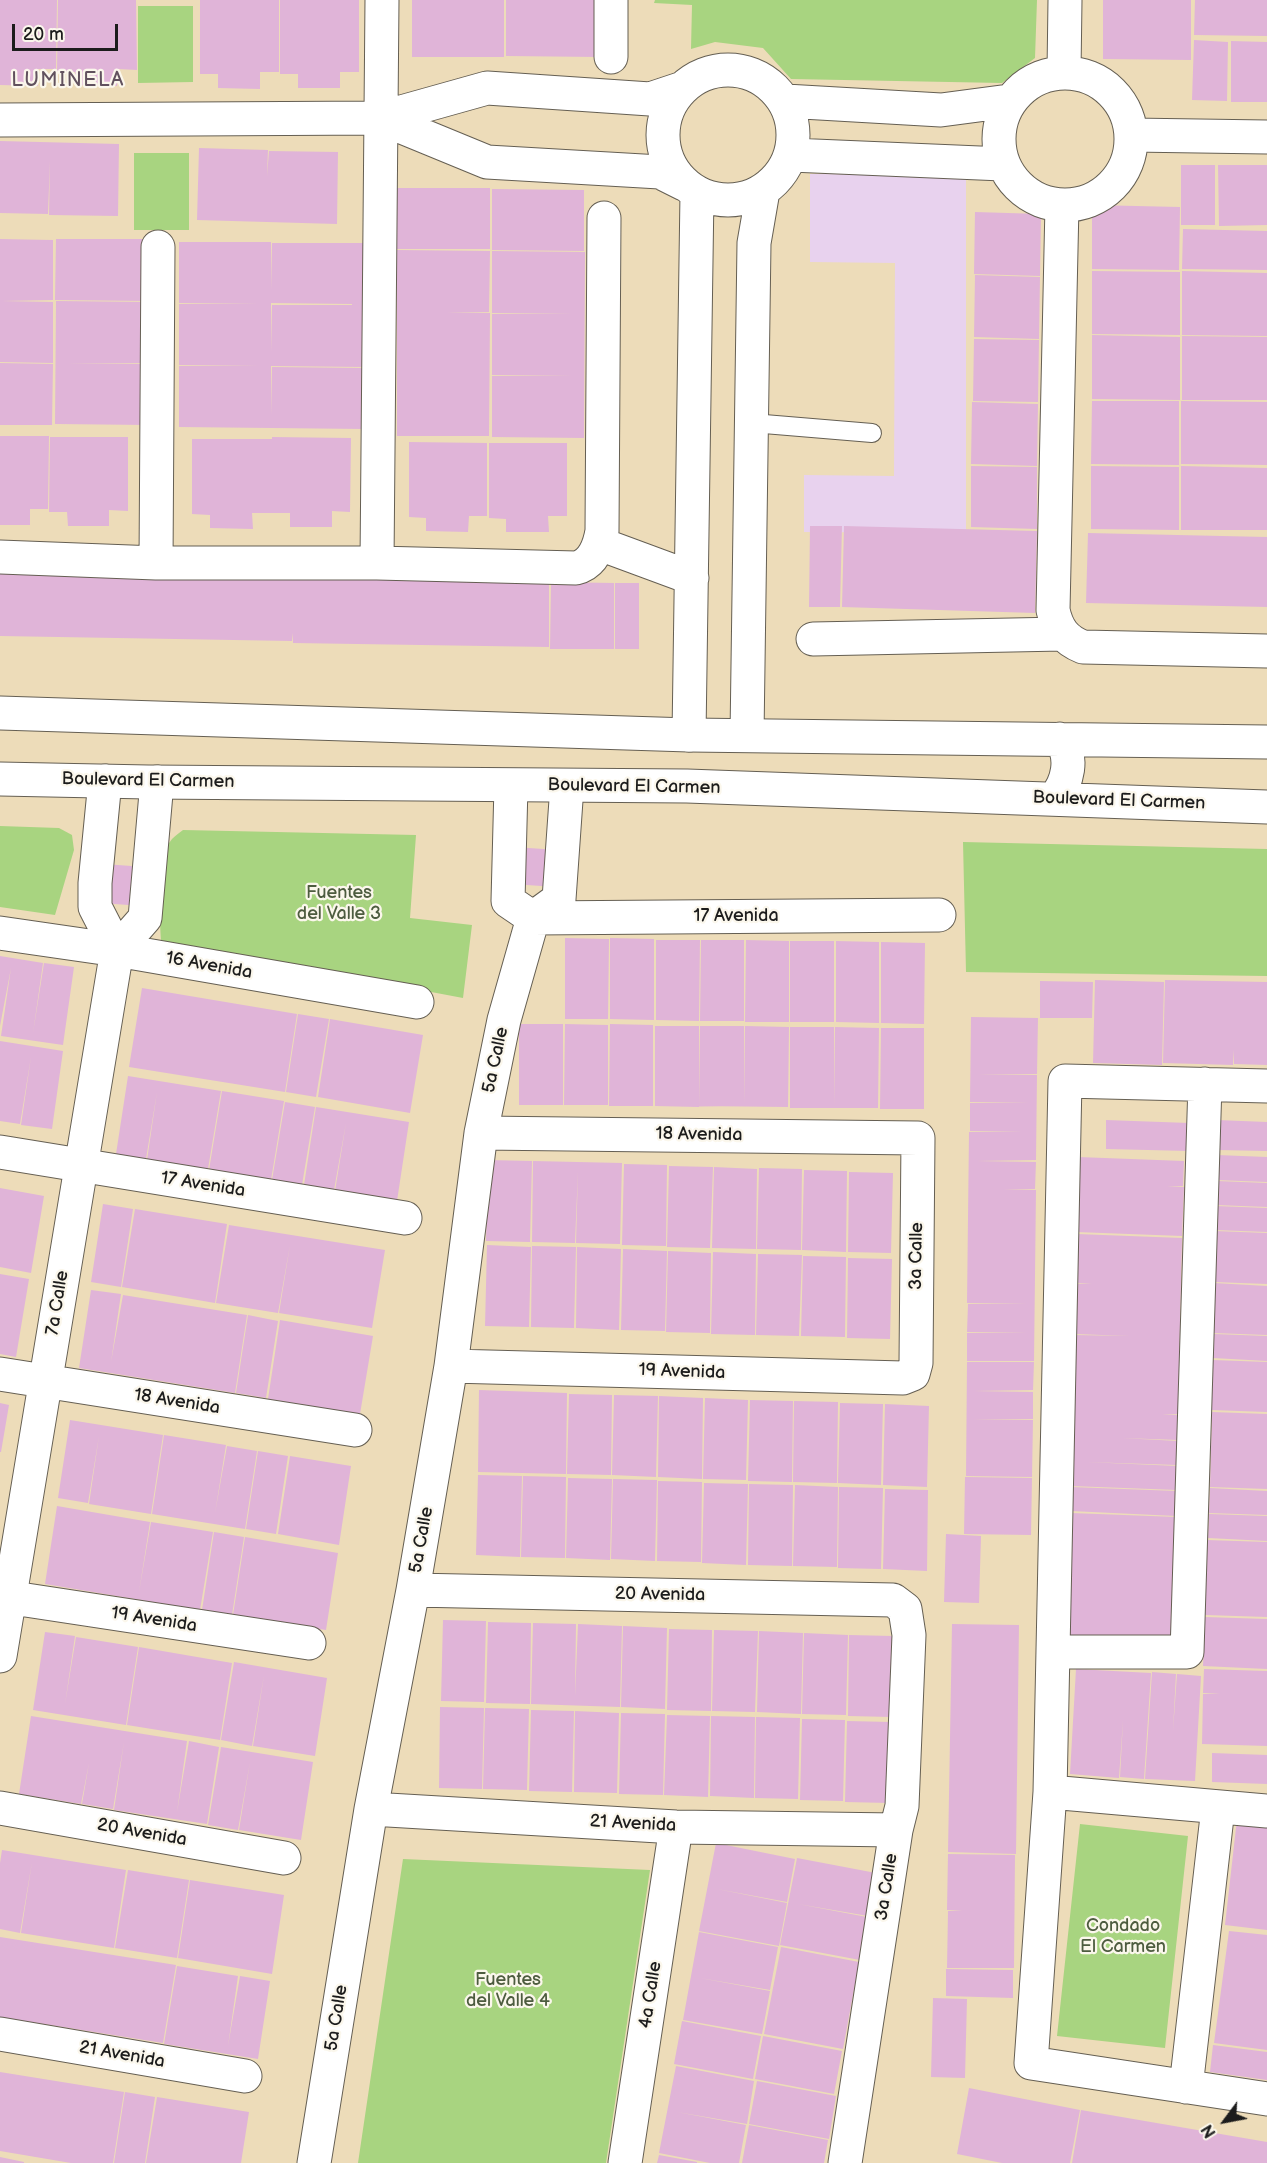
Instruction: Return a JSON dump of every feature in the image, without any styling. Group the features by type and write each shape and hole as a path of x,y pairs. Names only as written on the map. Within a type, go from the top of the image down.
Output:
{"street":[{"path":"377,563 382,0"},
{"path":"611,0 611,57"},
{"path":"1064,72 1065,0"},
{"path":"0,120 380,118 487,88 650,99 680,89 696,77 715,70 735,70 755,75 772,86 784,101 792,119 794,137 791,155 780,176 763,191 742,199 719,200 691,189 660,172 487,162 380,118"},
{"path":"1064,72 1084,75 1102,84 1117,98 1127,115 1131,135 1130,153 1123,171 1112,186 1097,197 1080,203 1062,205 1043,201 1027,194 1013,180 1003,164 998,143 1000,122 1009,101 1024,86 1043,75 1064,72"},
{"path":"680,89 669,106 663,127 664,148 671,167 691,189 692,578 689,735"},
{"path":"784,101 941,110 1009,101"},
{"path":"1131,135 1267,137"},
{"path":"791,155 1003,164"},
{"path":"747,735 754,243 763,191"},
{"path":"1062,205 1053,610 1055,623 1072,643 1083,647 1267,651"},
{"path":"0,557 156,562 377,563 576,568 586,565 600,544 602,531 604,218"},
{"path":"156,562 158,247"},
{"path":"600,544 692,578"},
{"path":"813,639 1062,634"},
{"path":"0,713 689,735 1267,742"},
{"path":"1054,799 1062,791 1068,775 1068,758 1060,739"},
{"name":"Boulevard El Carmen","path":"0,779 699,787 1267,807"},
{"path":"105,781 95,883 95,907 117,950 145,918 157,782"},
{"path":"511,786 508,901 533,918 559,899 567,786"},
{"name":"17 Avenida","path":"533,918 939,915"},
{"name":"5a Calle","path":"314,2163 371,1809 413,1590 451,1366 481,1133 504,1020 533,918"},
{"name":"16 Avenida","path":"0,933 117,950 417,1002"},
{"name":"7a Calle","path":"0,1656 5,1597 45,1381 117,950"},
{"path":"1267,1086 1065,1081 1050,1791 1031,2063 1267,2099"},
{"path":"1053,1652 1187,1652 1205,1084"},
{"name":"18 Avenida","path":"481,1133 918,1138"},
{"name":"3a Calle","path":"913,1374 916,1363 918,1138"},
{"name":"17 Avenida","path":"0,1152 405,1218"},
{"name":"19 Avenida","path":"451,1366 903,1378 913,1374"},
{"name":"18 Avenida","path":"0,1374 355,1430"},
{"name":"20 Avenida","path":"413,1590 893,1600 905,1609"},
{"name":"19 Avenida","path":"5,1597 309,1643"},
{"name":"3a Calle","path":"845,2163 896,1830 902,1806 909,1635 905,1609"},
{"path":"1050,1791 1267,1811"},
{"name":"20 Avenida","path":"0,1808 284,1858"},
{"path":"1186,2087 1218,1808"},
{"name":"21 Avenida","path":"371,1809 676,1827 896,1830"},
{"name":"4a Calle","path":"625,2163 676,1827"},
{"name":"21 Avenida","path":"0,2034 245,2076"}],"lane":[{"path":"752,423 872,433"}],"shaded area":[{"path":"810,174 966,175 966,533 804,532 804,475 894,476 895,263 810,262"}],"green space":[{"path":"655,0 1037,0 1035,58 1002,83 791,79 763,48 715,42 691,49 692,5 654,3"},
{"path":"138,6 193,6 193,82 138,83"},
{"path":"134,153 189,153 189,230 134,230"},
{"path":"0,826 59,828 72,835 74,850 55,915 0,907"},
{"name":"Fuentes del Valle 3","path":"183,830 416,835 410,918 472,925 463,998 161,941 160,888 163,860 172,839"},
{"path":"963,842 1267,849 1267,976 966,972"},
{"name":"Condado El Carmen","path":"1080,1824 1188,1836 1165,2048 1057,2036"},
{"name":"Fuentes del Valle 4","path":"403,1859 650,1870 606,2163 358,2163"}],"building":[{"path":"0,0 57,0 56,69 38,69 38,86 0,85"},
{"path":"58,0 136,0 137,70 118,69 117,86 75,85 75,72 57,72"},
{"path":"200,0 279,0 279,72 260,72 260,89 218,88 218,74 200,74"},
{"path":"280,0 359,0 359,72 340,72 340,88 298,88 298,74 280,74"},
{"path":"412,0 504,0 504,57 412,57"},
{"path":"506,0 598,0 599,57 506,56"},
{"path":"1103,0 1191,0 1191,60 1103,59"},
{"path":"1195,0 1267,0 1267,36 1194,35"},
{"path":"1194,40 1228,42 1227,101 1192,100"},
{"path":"1231,41 1267,42 1267,102 1231,102"},
{"path":"0,141 119,144 118,216 49,215 50,161 48,214 0,213"},
{"path":"199,148 268,150 267,176 269,151 338,152 337,224 197,220"},
{"path":"1181,165 1215,165 1215,225 1181,225"},
{"path":"1218,165 1267,165 1267,225 1219,226"},
{"path":"397,188 490,188 490,249 397,249"},
{"path":"492,189 584,190 584,251 492,250"},
{"path":"1092,205 1180,207 1179,270 1092,269"},
{"path":"975,212 1041,214 1040,276 974,274"},
{"path":"1183,229 1267,231 1267,270 1182,269"},
{"path":"0,239 53,240 53,300 2,301 53,302 53,363 0,362"},
{"path":"56,239 147,239 148,301 55,300"},
{"path":"179,242 271,242 271,290 272,243 365,243 365,367 271,366 271,415 272,367 364,368 364,429 179,427 179,366 258,365 179,365 179,304 258,303 179,303","holes":["271,303 352,304 272,305 271,352"]},
{"path":"397,250 490,251 489,312 447,312 490,313 489,436 397,436"},
{"path":"492,251 585,252 584,438 492,437 492,376 572,376 492,375 492,314 572,313 492,313"},
{"path":"1092,271 1180,272 1180,335 1092,334"},
{"path":"1182,271 1267,273 1267,336 1182,335"},
{"path":"975,275 1040,277 1039,339 974,337"},
{"path":"56,301 148,302 148,363 68,363 148,364 148,425 55,424"},
{"path":"1092,335 1180,337 1180,400 1092,399"},
{"path":"1182,336 1267,337 1267,400 1182,400"},
{"path":"974,339 1039,340 1038,402 973,401"},
{"path":"0,363 53,364 52,425 0,425"},
{"path":"1092,401 1179,401 1179,465 1091,464"},
{"path":"1181,401 1267,402 1267,465 1181,464"},
{"path":"972,402 1038,404 1037,466 971,464"},
{"path":"0,436 49,436 48,509 30,509 30,525 0,525"},
{"path":"50,437 128,437 128,511 109,510 109,526 68,526 67,512 49,512"},
{"path":"272,437 351,438 350,512 332,511 332,527 290,527 290,513 252,513 253,529 210,528 210,515 192,514 192,439 272,439"},
{"path":"409,442 487,443 487,516 469,516 468,532 426,531 426,518 409,517"},
{"path":"489,443 567,443 567,516 548,516 549,532 506,532 506,519 489,518"},
{"path":"971,466 1037,467 1037,529 971,527"},
{"path":"1091,466 1179,467 1179,530 1091,529"},
{"path":"1181,466 1267,468 1267,530 1181,530"},
{"path":"810,526 842,526 840,607 809,607"},
{"path":"844,526 1037,531 1035,613 842,607"},
{"path":"1088,533 1267,537 1267,607 1086,603"},
{"path":"0,569 549,581 549,647 293,643 293,633 292,641 0,636"},
{"path":"551,582 614,583 614,649 550,649"},
{"path":"615,583 639,583 639,649 615,649"},
{"path":"514,847 558,850 556,887 512,884"},
{"path":"104,864 145,867 142,906 101,903"},
{"path":"565,938 609,939 608,1019 565,1019"},
{"path":"610,938 654,939 654,1020 610,1019"},
{"path":"656,940 700,940 699,1021 656,1020"},
{"path":"701,940 744,940 744,1021 700,1021"},
{"path":"746,940 789,941 789,1022 745,1022"},
{"path":"790,941 834,941 834,1022 790,1022"},
{"path":"836,941 879,942 879,1023 836,1022"},
{"path":"881,942 925,943 924,1024 881,1023"},
{"path":"0,956 43,963 33,1033 44,963 74,967 63,1045 1,1036 11,968 0,1026"},
{"path":"1095,980 1164,982 1162,1065 1093,1063"},
{"path":"1165,980 1267,982 1267,1065 1234,1064 1233,1050 1233,1065 1163,1063"},
{"path":"1040,981 1093,982 1092,1018 1040,1018"},
{"path":"142,988 297,1014 285,1092 129,1067"},
{"path":"298,1014 329,1019 316,1097 286,1092"},
{"path":"971,1017 1038,1018 1037,1074 978,1074 1037,1075 1036,1160 977,1161 1036,1162 1035,1189 1004,1189 1036,1190 1034,1361 967,1361 967,1333 1027,1333 967,1332 968,1304 1027,1304 967,1303 969,1132 1022,1132 970,1131 970,1103 1029,1103 970,1102"},
{"path":"330,1019 423,1035 410,1113 318,1097"},
{"path":"519,1024 563,1024 563,1105 519,1105"},
{"path":"565,1024 608,1025 608,1105 564,1105"},
{"path":"610,1024 653,1025 653,1106 609,1106"},
{"path":"655,1026 699,1026 699,1107 655,1106"},
{"path":"700,1026 744,1026 744,1104 745,1026 789,1027 788,1107 699,1106"},
{"path":"790,1027 834,1027 834,1105 835,1027 879,1028 878,1108 790,1108"},
{"path":"881,1028 924,1028 924,1109 880,1109"},
{"path":"0,1041 63,1051 52,1129 21,1125 31,1057 20,1124 0,1121"},
{"path":"128,1076 221,1091 208,1169 147,1160 157,1092 146,1159 116,1154"},
{"path":"222,1091 284,1101 271,1180 209,1170"},
{"path":"285,1102 315,1107 302,1185 272,1180"},
{"path":"316,1107 409,1122 397,1201 335,1191 346,1123 334,1190 304,1185"},
{"path":"1106,1120 1189,1123 1189,1151 1106,1149"},
{"path":"1217,1120 1267,1122 1267,1151 1217,1150"},
{"path":"1217,1155 1267,1157 1267,1182 1216,1180"},
{"path":"1078,1157 1184,1161 1183,1186 1167,1186 1184,1187 1182,1236 1076,1232"},
{"path":"488,1160 532,1161 530,1242 486,1241"},
{"path":"533,1161 622,1163 620,1244 576,1243 578,1171 575,1243 532,1242"},
{"path":"624,1164 667,1165 666,1246 622,1245"},
{"path":"669,1166 713,1167 710,1248 667,1247"},
{"path":"714,1167 757,1169 756,1249 712,1248"},
{"path":"759,1168 802,1169 801,1250 757,1249"},
{"path":"804,1170 847,1171 846,1252 802,1250"},
{"path":"849,1172 893,1173 891,1253 848,1252"},
{"path":"1217,1181 1267,1183 1267,1207 1216,1205"},
{"path":"0,1188 44,1196 31,1273 0,1267"},
{"path":"103,1204 133,1209 121,1287 91,1282"},
{"path":"1216,1206 1267,1208 1267,1232 1215,1230"},
{"path":"135,1209 227,1224 215,1303 122,1287"},
{"path":"229,1225 385,1250 372,1328 279,1313 290,1245 278,1313 216,1303"},
{"path":"1215,1231 1267,1233 1267,1284 1214,1282"},
{"path":"1077,1234 1182,1238 1178,1414 1162,1415 1179,1415 1178,1440 1122,1438 1178,1441 1177,1465 1086,1462 1178,1466 1177,1490 1071,1486 1074,1335 1130,1336 1074,1334 1076,1284 1092,1284 1075,1283"},
{"path":"487,1245 531,1247 529,1327 485,1326"},
{"path":"532,1246 576,1247 574,1328 531,1327"},
{"path":"577,1247 621,1249 619,1330 576,1328"},
{"path":"623,1249 667,1251 665,1331 621,1330"},
{"path":"668,1251 711,1253 710,1333 666,1332"},
{"path":"713,1252 756,1254 755,1335 711,1334"},
{"path":"758,1254 802,1255 799,1336 756,1335"},
{"path":"803,1256 846,1257 845,1337 801,1336"},
{"path":"848,1258 892,1259 890,1339 847,1338"},
{"path":"0,1274 29,1279 16,1357 0,1354"},
{"path":"1214,1283 1267,1286 1267,1335 1213,1333"},
{"path":"91,1290 121,1294 111,1362 123,1295 247,1315 235,1393 79,1368"},
{"path":"248,1315 278,1321 266,1398 236,1393"},
{"path":"280,1320 373,1336 360,1414 268,1399"},
{"path":"1214,1334 1267,1336 1267,1361 1213,1358"},
{"path":"1213,1360 1267,1362 1267,1412 1211,1410"},
{"path":"967,1362 1034,1362 1033,1390 974,1391 1033,1392 1033,1419 973,1419 1033,1420 1032,1477 966,1476"},
{"path":"479,1390 567,1393 566,1474 478,1472"},
{"path":"569,1394 612,1395 611,1475 567,1474"},
{"path":"614,1395 658,1396 656,1477 612,1475"},
{"path":"659,1396 703,1398 702,1479 658,1477"},
{"path":"705,1398 748,1400 746,1480 703,1479"},
{"path":"750,1400 793,1401 792,1482 748,1481"},
{"path":"794,1401 838,1402 837,1483 793,1482"},
{"path":"0,1403 9,1405 1,1452 0,1452"},
{"path":"840,1403 883,1404 881,1485 838,1483"},
{"path":"885,1404 929,1406 927,1487 883,1485"},
{"path":"1212,1412 1267,1414 1267,1489 1210,1487"},
{"path":"70,1420 163,1435 151,1514 89,1504 99,1436 88,1503 58,1498"},
{"path":"164,1435 226,1445 215,1513 227,1446 257,1451 245,1529 152,1514"},
{"path":"258,1451 288,1456 276,1534 246,1529"},
{"path":"290,1456 351,1466 339,1545 278,1534"},
{"path":"478,1475 522,1476 520,1557 476,1555"},
{"path":"523,1476 566,1477 565,1558 521,1557"},
{"path":"965,1477 1032,1478 1031,1535 964,1534"},
{"path":"568,1478 612,1479 610,1560 566,1558"},
{"path":"613,1479 657,1480 655,1561 611,1559"},
{"path":"658,1481 702,1482 701,1562 657,1561"},
{"path":"704,1483 748,1484 746,1565 702,1563"},
{"path":"749,1484 793,1485 792,1566 748,1565"},
{"path":"795,1485 838,1487 837,1567 793,1566"},
{"path":"839,1487 883,1488 881,1569 838,1568"},
{"path":"1071,1487 1177,1491 1176,1516 1071,1511"},
{"path":"1210,1488 1267,1491 1267,1515 1209,1513"},
{"path":"885,1489 928,1490 927,1571 883,1569"},
{"path":"57,1506 150,1522 139,1592 151,1522 213,1532 200,1610 45,1584"},
{"path":"1071,1513 1177,1517 1173,1642 1067,1638"},
{"path":"1209,1514 1267,1516 1267,1541 1208,1538"},
{"path":"214,1532 244,1537 232,1615 202,1610"},
{"path":"946,1534 981,1536 979,1603 944,1602"},
{"path":"245,1537 338,1553 326,1630 233,1615"},
{"path":"1207,1540 1267,1542 1267,1617 1205,1615"},
{"path":"1205,1617 1267,1619 1267,1669 1203,1666"},
{"path":"443,1620 486,1621 484,1702 441,1701"},
{"path":"488,1622 531,1623 530,1704 486,1703"},
{"path":"533,1623 576,1624 575,1696 578,1624 622,1626 620,1707 531,1704"},
{"path":"952,1624 1019,1625 1016,1854 948,1852"},
{"path":"623,1626 667,1628 665,1709 621,1707"},
{"path":"669,1629 712,1630 711,1711 667,1710"},
{"path":"714,1630 758,1631 755,1712 712,1711"},
{"path":"759,1631 803,1633 801,1714 757,1712"},
{"path":"45,1632 75,1636 65,1704 76,1637 138,1647 126,1725 33,1710"},
{"path":"804,1633 848,1635 846,1715 802,1714"},
{"path":"849,1635 893,1636 891,1717 848,1716"},
{"path":"139,1647 232,1663 220,1740 127,1725"},
{"path":"234,1662 327,1678 315,1756 253,1746 264,1675 252,1746 221,1740"},
{"path":"1076,1669 1151,1673 1144,1779 1120,1777 1123,1720 1119,1778 1070,1774"},
{"path":"1204,1669 1267,1671 1267,1746 1202,1744 1203,1694 1220,1694 1203,1693"},
{"path":"1152,1672 1176,1674 1173,1731 1177,1674 1201,1676 1195,1781 1145,1779"},
{"path":"440,1707 484,1708 482,1789 439,1788"},
{"path":"485,1708 529,1709 527,1790 483,1789"},
{"path":"531,1710 574,1711 572,1792 529,1791"},
{"path":"575,1711 619,1713 617,1793 574,1792"},
{"path":"621,1713 665,1714 663,1795 619,1794"},
{"path":"667,1715 710,1716 708,1797 664,1795"},
{"path":"31,1716 187,1741 177,1812 189,1741 219,1747 207,1824 114,1810 124,1742 113,1809 82,1804 89,1763 81,1804 19,1794"},
{"path":"711,1716 755,1717 754,1798 710,1796"},
{"path":"756,1717 800,1718 798,1799 755,1798"},
{"path":"802,1719 845,1720 843,1801 800,1800"},
{"path":"847,1721 891,1722 889,1803 845,1802"},
{"path":"221,1747 313,1762 301,1840 239,1830 250,1762 238,1830 208,1825"},
{"path":"1212,1753 1267,1755 1267,1784 1212,1782"},
{"path":"1237,1819 1267,1823 1267,1930 1225,1925"},
{"path":"716,1843 795,1859 787,1902 717,1889 787,1903 779,1946 699,1931"},
{"path":"2,1850 126,1870 114,1948 21,1933 32,1862 20,1933 0,1929"},
{"path":"948,1854 1015,1855 1014,1968 947,1968 948,1911 962,1910 947,1910"},
{"path":"797,1858 876,1873 868,1916 798,1904 867,1917 860,1960 780,1945"},
{"path":"128,1870 189,1880 177,1958 115,1948"},
{"path":"190,1880 284,1895 272,1974 178,1958"},
{"path":"1229,1931 1267,1935 1267,2050 1214,2043"},
{"path":"699,1932 778,1947 770,1990 700,1978 770,1991 762,2034 683,2020"},
{"path":"0,1937 176,1965 163,2043 0,2017"},
{"path":"781,1947 859,1962 843,2049 764,2034"},
{"path":"177,1966 238,1976 228,2046 240,1976 270,1981 258,2059 164,2044"},
{"path":"946,1969 1013,1970 1013,1998 946,1996"},
{"path":"933,1998 967,1999 965,2078 931,2077"},
{"path":"682,2021 761,2036 753,2079 674,2064"},
{"path":"763,2036 842,2051 834,2094 755,2079"},
{"path":"1213,2045 1267,2052 1267,2080 1210,2072"},
{"path":"676,2066 754,2081 747,2124 677,2112 746,2125 739,2163 710,2163 659,2153"},
{"path":"0,2072 124,2092 113,2163 71,2163 0,2151"},
{"path":"757,2081 836,2096 829,2139 749,2124"},
{"path":"969,2088 1080,2110 1070,2163 1002,2163 957,2154"},
{"path":"125,2092 155,2097 145,2163 114,2163"},
{"path":"157,2097 249,2112 241,2163 146,2163"},
{"path":"1081,2110 1267,2142 1267,2163 1072,2163"},
{"path":"749,2125 828,2140 824,2163 742,2163"},
{"path":"659,2155 697,2162 697,2163 657,2163"},
{"path":"0,2157 24,2162 24,2163 0,2163"}],"district":[{"name":"LUMINELA","path":"68,81"}]}
